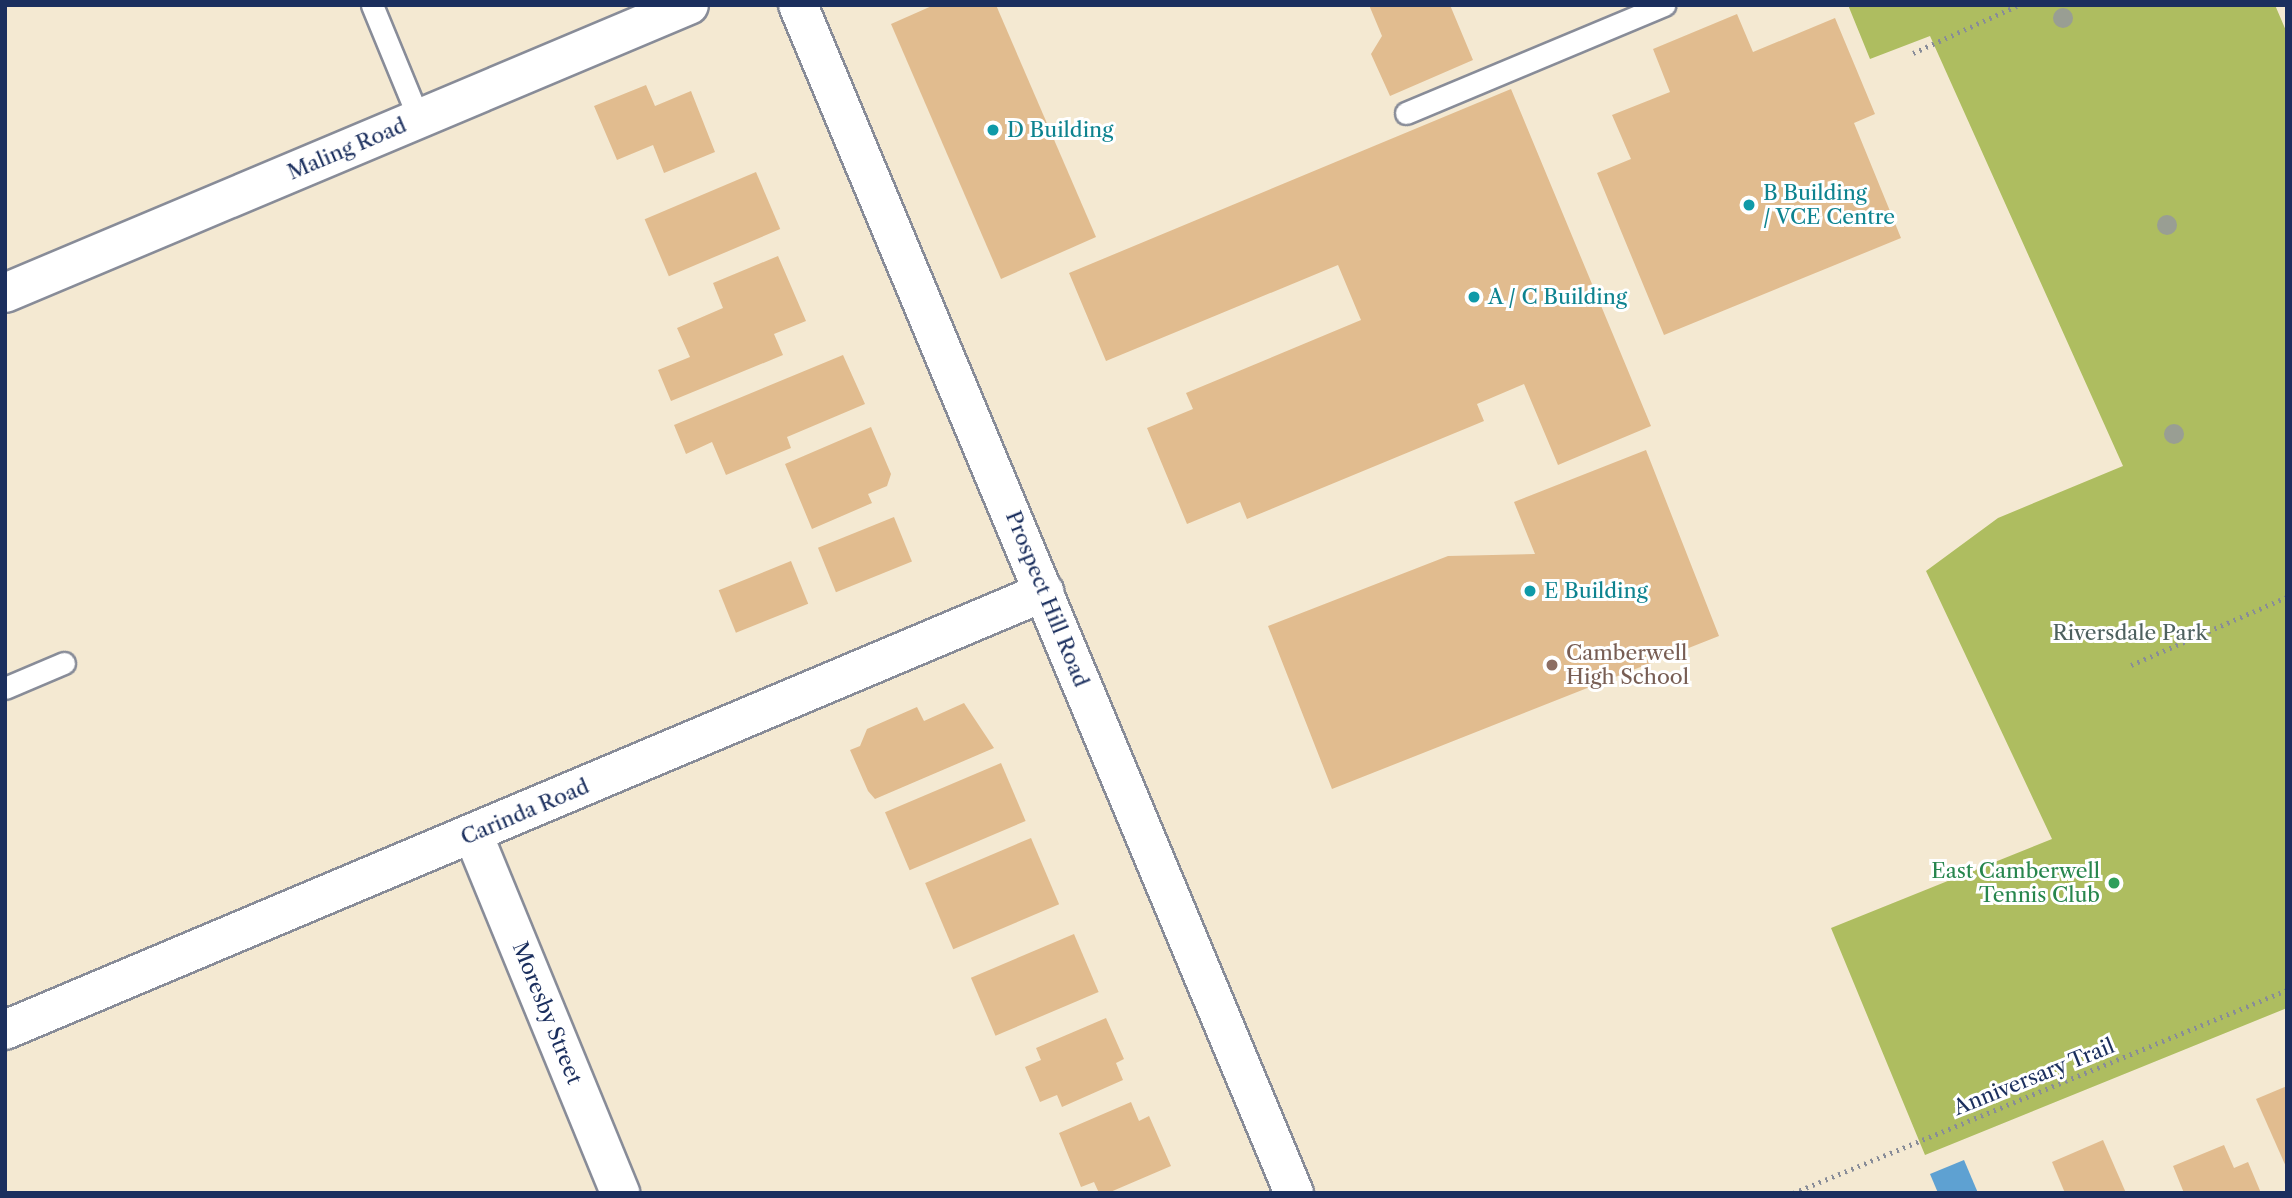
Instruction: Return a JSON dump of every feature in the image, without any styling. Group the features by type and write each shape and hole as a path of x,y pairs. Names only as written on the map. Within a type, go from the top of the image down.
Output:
{"street":[{"name":"Maling Road","path":"5,293 689,5"},
{"name":"Prospect Hill Road","path":"799,5 1294,1193"},
{"name":"Carinda Road","path":"5,1030 1044,592"},
{"name":"Moresby Street","path":"473,834 620,1193"}],"lane":[{"path":"372,5 419,119"},
{"path":"1406,113 1664,5"},
{"path":"5,688 64,663"}],"path":[{"path":"1913,53 2019,5"},
{"path":"2131,665 2287,597"},
{"name":"Anniversary Trail","path":"1793,1193 2287,990"}],"green space":[{"name":"Riversdale Park","path":"1848,5 2275,5 2287,33 2287,1008 1925,1155 1831,928 2052,839 1926,571 1998,518 2123,466 1930,36 1870,59"}],"water":[{"path":"1964,1160 1978,1193 1938,1193 1930,1174"}],"building":[{"name":"D Building","path":"934,5 996,5 1096,237 1001,279 891,24"},
{"path":"1369,5 1450,5 1473,60 1390,96 1371,54 1382,36"},
{"name":"B Building / VCE Centre","path":"1737,14 1753,52 1835,18 1875,114 1854,123 1901,238 1664,335 1597,173 1631,159 1612,115 1670,92 1653,49"},
{"path":"646,85 655,106 691,91 715,152 664,173 653,145 617,160 594,106"},
{"name":"A / C Building","path":"1511,89 1651,426 1558,465 1524,384 1477,404 1484,421 1247,519 1240,502 1187,524 1147,428 1193,409 1186,393 1361,320 1338,265 1106,361 1069,273"},
{"path":"756,172 780,229 669,276 645,219"},
{"path":"778,256 806,321 774,334 783,355 671,401 658,370 690,357 677,328 723,308 713,283"},
{"path":"843,355 865,404 787,437 791,448 726,475 712,442 686,454 674,425"},
{"path":"871,427 891,474 887,486 868,494 872,503 812,529 785,464"},
{"name":"E Building","path":"1646,450 1719,636 1332,789 1268,626 1448,556 1535,554 1514,502"},
{"path":"894,517 912,562 836,592 818,548"},
{"path":"791,561 808,604 736,633 719,590"},
{"path":"964,703 994,748 875,799 868,791 850,750 860,746 867,729 917,707 924,721"},
{"path":"1001,763 1026,821 910,870 885,812"},
{"path":"1031,838 1059,904 953,949 925,883"},
{"path":"1074,934 1099,992 996,1036 971,978"},
{"path":"1106,1018 1124,1059 1116,1063 1123,1080 1062,1107 1057,1095 1040,1102 1025,1067 1041,1060 1036,1048"},
{"path":"2287,1086 2287,1169 2256,1099"},
{"path":"1131,1102 1139,1121 1149,1116 1171,1166 1108,1193 1099,1193 1094,1182 1081,1187 1059,1133"},
{"path":"2103,1140 2126,1193 2065,1193 2052,1162"},
{"path":"2224,1145 2234,1168 2248,1162 2261,1193 2184,1193 2173,1166"}],"place":[{"name":"D Building","path":"993,130"},
{"name":"B Building / VCE Centre","path":"1749,205"},
{"name":"A / C Building","path":"1474,297"},
{"name":"E Building","path":"1530,591"},
{"name":"Camberwell High School","path":"1552,665"},
{"name":"East Camberwell Tennis Club","path":"2114,883"}]}
